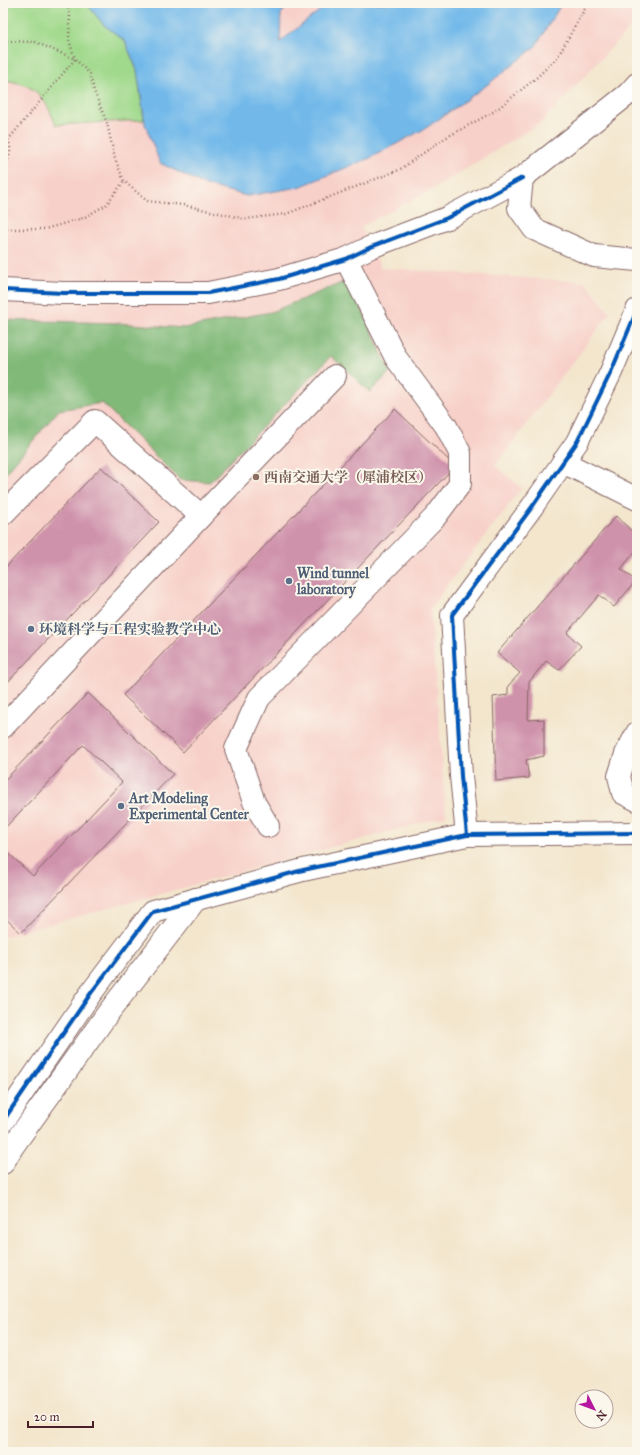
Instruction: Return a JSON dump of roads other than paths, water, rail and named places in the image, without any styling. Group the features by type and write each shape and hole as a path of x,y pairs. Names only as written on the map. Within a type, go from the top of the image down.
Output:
{"street":[{"path":"3,290 63,293 208,293 279,279 346,259 371,247 447,218 522,178 628,94 637,84"},
{"path":"522,178 519,208 534,230 594,256 637,260"},
{"path":"268,826 254,802 236,749 258,698 436,516 460,484 460,453 446,426 396,358 346,259"},
{"path":"467,835 461,776 452,615 532,507 577,442 611,372 637,310"},
{"path":"3,727 335,376"},
{"path":"3,514 95,421 201,516"},
{"path":"563,462 637,499"},
{"path":"637,733 626,754 619,776 623,793 637,800"},
{"path":"3,1121 92,993 153,911 303,870 467,835 637,833"},
{"path":"3,1163 13,1146 108,1013 196,899"}],"water":[{"path":"86,3 290,3 281,14 280,42 329,3 562,3 535,47 487,85 426,128 370,158 299,187 247,196 205,185 160,163 145,124 137,70 125,41 104,25"}],"place":[{"name":"西南交通大学（犀浦校区）","path":"256,477"},
{"name":"Wind tunnel laboratory","path":"289,581"},
{"name":"环境科学与工程实验教学中心","path":"31,629"},
{"name":"Art Modeling Experimental Center","path":"121,806"}]}
